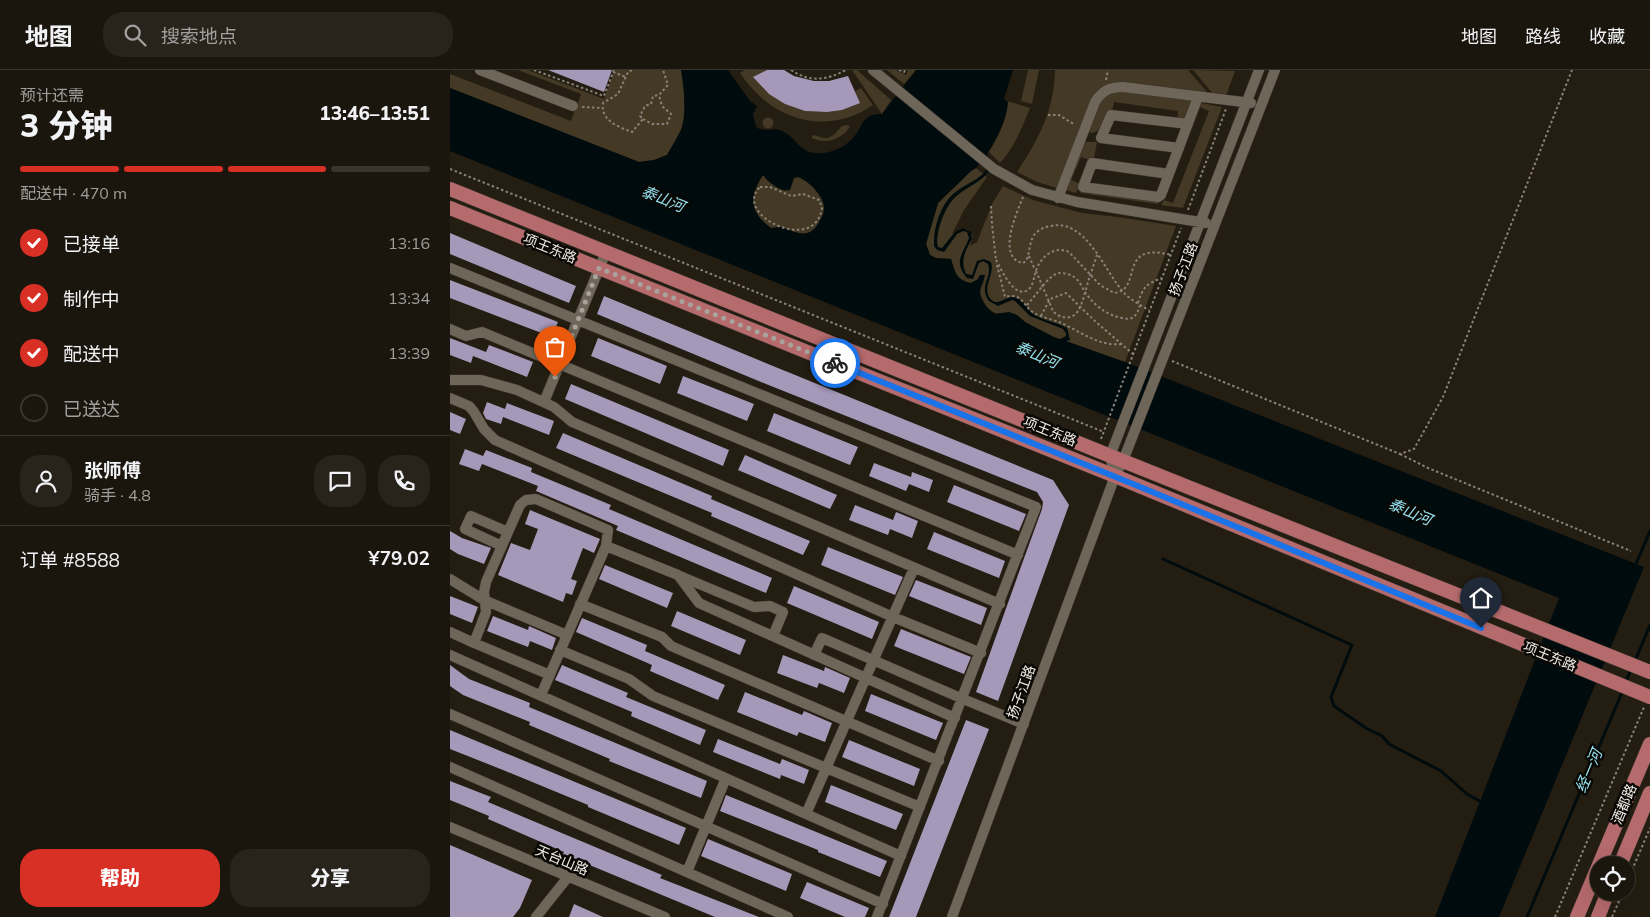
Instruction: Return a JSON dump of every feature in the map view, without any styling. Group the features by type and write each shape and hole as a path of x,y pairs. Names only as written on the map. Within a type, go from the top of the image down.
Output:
{"main road":[{"name":"项王东路","path":"450,189 1649,672"},
{"name":"项王东路","path":"450,208 1115,476 1647,696"},
{"name":"酒都路","path":"1577,917 1650,744"},
{"name":"酒都路","path":"1624,856 1650,793"},
{"path":"1598,917 1604,901"}],"street":[{"path":"873,70 994,170 1027,188 1058,198 1215,225"},
{"name":"扬子江路","path":"1110,456 1259,70"},
{"name":"扬子江路","path":"952,917 1115,476 1135,432 1275,70"},
{"path":"484,71 574,106"},
{"path":"1058,198 1095,102 1107,89 1115,87 1261,104"},
{"path":"1169,174 1092,163 1083,187 1158,197 1161,195 1179,148 1198,97"},
{"path":"1101,138 1110,115 1188,124"},
{"path":"1083,132 1101,138 1179,148"},
{"path":"544,402 606,252"},
{"path":"450,268 1036,507 878,917"},
{"path":"450,329 466,336 482,332 1018,556"},
{"path":"450,379 481,380 517,390 554,407 572,422 1000,604"},
{"path":"450,398 468,406 484,429 495,440 892,617 981,653"},
{"path":"1110,456 1115,476"},
{"path":"474,643 486,612 484,600 486,582 520,505 526,500 536,499 608,530 606,546 541,695"},
{"path":"502,546 465,529 470,516 508,532"},
{"path":"606,546 754,607 770,606 783,612 773,636"},
{"path":"806,814 914,568"},
{"path":"678,575 699,603 956,718"},
{"path":"450,579 484,600 567,635"},
{"path":"580,604 662,637 671,646 939,761"},
{"path":"450,632 550,675"},
{"path":"814,654 822,638 1024,724"},
{"path":"560,650 629,679 653,696 920,808"},
{"path":"450,655 901,856"},
{"path":"450,714 883,904"},
{"path":"450,767 788,917"},
{"path":"686,872 726,778"},
{"name":"天台山路","path":"450,826 665,917"},
{"path":"536,917 568,877"}],"path":[{"path":"534,70 611,99"},
{"path":"632,70 628,72 618,94 603,103 602,108 604,114 615,126 632,132 643,119"},
{"path":"659,95 662,106 671,114 667,124 652,124 640,116 645,106 651,104 653,96 659,95 668,85 663,70"},
{"path":"791,70 798,75 815,79 832,77 846,70"},
{"path":"899,70 904,72 905,70"},
{"path":"1400,454 1414,449 1443,397 1572,70"},
{"path":"604,96 613,71 626,77"},
{"path":"574,106 580,108 585,106 602,108"},
{"path":"1048,115 1059,115 1083,132"},
{"path":"450,169 1104,432"},
{"path":"760,187 770,187 791,196 803,194 819,200 822,212 815,223 804,229 795,230 769,222 756,208 755,194 760,187"},
{"path":"1027,188 1012,225 1010,238 1011,252 1014,258 1019,262 1023,263 1026,261 1032,239 1043,228 1054,225 1064,226 1086,240 1122,291 1150,311"},
{"path":"991,206 996,260 1005,298 1016,297 1033,312 1104,343 1121,344"},
{"path":"996,260 1009,283 1019,291 1025,291 1030,288 1036,271 1046,255 1058,249 1063,249 1069,252 1100,285 1114,293 1122,291 1128,285 1133,266 1138,258 1155,252 1171,255"},
{"path":"1028,254 1053,311 1063,318 1072,316 1077,312 1097,254"},
{"path":"1027,305 1050,278 1061,273 1074,276 1103,311 1114,316 1128,319 1134,318 1137,314 1144,288 1162,277"},
{"path":"1041,316 1050,299 1066,293 1089,316 1133,354"},
{"path":"1164,357 1630,551"},
{"path":"1107,422 1131,360"},
{"path":"1555,917 1647,696"},
{"path":"1635,863 1650,828"},
{"path":"1612,917 1618,901"}],"shaded area":[{"path":"518,70 528,70 604,99 615,70 681,70 684,108 681,130 667,155 654,160 639,162 450,88 450,74 571,121 581,94"},
{"path":"745,70 765,70 805,111 833,110 859,103 855,91 861,88 873,105 855,115 836,120 818,122 800,119 783,112 767,102 752,89 740,73"},
{"path":"852,70 857,70 891,100 882,114"},
{"path":"887,70 896,70 906,75 908,70 916,70 904,84"},
{"path":"1028,70 1039,70 1032,104 1021,101"},
{"path":"1055,70 1188,70 1208,93 1104,87 1057,188 1037,182 1017,172 1044,124 1052,98"},
{"path":"1193,70 1235,71 1226,96 1213,94"},
{"path":"1117,90 1190,99 1192,101 1186,119 1177,120 1178,111 1114,102 1112,111 1103,126 1099,130 1090,133 1089,130 1093,116 1100,101"},
{"path":"1004,100 1030,108 1014,144 1000,163 989,152 1004,122 1008,102"},
{"path":"1201,103 1222,107 1183,208 1161,205 1164,200 1173,203 1209,111 1200,107"},
{"path":"768,117 774,123 768,129 762,123"},
{"path":"842,126 850,126 847,131 833,140 822,141 812,138 812,135 828,138 835,134"},
{"path":"1085,142 1097,142 1094,158 1090,160 1081,157 1071,180 1080,184 1076,193 1066,190"},
{"path":"976,168 987,177 964,210 952,234 963,228 968,230 973,236 970,246 977,242 992,204 1003,186 1033,200 1082,213 1176,226 1125,362 1054,337 1027,323 1017,315 993,312 986,305 981,295 984,281 966,282 959,278 955,272 951,259 936,258 930,255 926,244 938,203"},
{"path":"763,175 768,181 785,191 794,178 798,177 816,190 824,204 824,210 813,230 806,233 798,233 779,227 771,228 758,216 755,210 754,197"},
{"path":"1081,191 1160,201 1158,204 1080,193"}],"water":[{"name":"泰山河","path":"681,70 728,70 750,101 757,106 753,114 756,127 763,130 782,131 809,152 827,153 848,143 863,122 870,116 882,114 916,70 1013,70 1004,99 1008,102 1003,123 998,136 987,154 990,162 987,174 955,197 942,218 937,238 938,247 942,248 955,232 963,228 971,232 972,239 964,256 964,269 966,274 972,275 977,261 984,259 991,262 992,271 987,288 989,297 992,300 998,302 1010,297 1017,298 1034,315 1067,328 1070,340 1066,341 1125,362 1644,567 1499,917 1435,917 1559,598 450,151 450,88 639,162 654,160 667,155 683,124 684,92","holes":["984,158 987,169 983,174 953,194 944,205 936,225 934,246 937,250 944,252 957,234 963,231 967,232 969,238 960,258 961,267 967,278 973,279 979,263 983,261 988,264 989,273 985,291 989,301 998,306 1012,300 1015,301 1030,316 1063,329 1066,336 1060,339 1025,322 1017,315 1009,312 995,314 984,304 981,298 980,289 985,275 980,275 977,280 971,283 966,282 957,275 951,259 936,258 930,255 926,244 938,203 976,168","763,175 782,190 790,190 794,178 798,177 816,190 824,204 824,210 823,215 813,230 806,233 798,233 779,227 771,228 764,222 755,210 753,197 758,182"]}],"building":[{"path":"548,70 612,70 604,92"},
{"path":"767,70 784,70 794,76 814,81 829,81 848,76 860,103 842,110 827,112 805,111 785,104 769,94 753,77"},
{"path":"450,233 576,286 569,303 450,254"},
{"path":"450,280 558,322 552,337 450,298"},
{"path":"604,296 1053,480 1069,505 998,701 976,692 1042,509 1043,502 1037,492 766,384 597,314"},
{"path":"450,338 486,352 489,345 533,362 527,377 473,356 471,363 450,355"},
{"path":"598,338 667,366 660,384 591,356"},
{"path":"683,376 754,404 747,421 677,393"},
{"path":"571,384 729,450 723,466 565,399"},
{"path":"487,402 505,409 507,403 554,421 549,435 503,417 501,424 486,419 483,413"},
{"path":"450,412 466,419 460,434 450,430"},
{"path":"774,413 858,447 850,465 767,431"},
{"path":"563,433 712,496 711,499 810,541 803,555 711,516 712,513 556,448"},
{"path":"465,449 483,456 486,450 532,468 531,472 611,505 609,509 772,578 766,593 616,530 618,526 536,491 538,486 482,464 479,471 459,464"},
{"path":"745,455 837,495 830,509 738,470"},
{"path":"874,463 911,477 912,472 933,480 929,492 909,484 906,491 869,476"},
{"path":"954,485 1026,514 1019,531 947,502"},
{"path":"855,505 893,520 896,512 918,521 912,538 890,529 888,535 849,520"},
{"path":"530,510 600,539 594,553 583,548 571,579 577,581 572,595 566,593 563,602 498,575 511,543 530,550 538,529 525,524"},
{"path":"450,531 462,538 491,548 484,564 450,549"},
{"path":"934,532 1005,561 999,578 927,549"},
{"path":"828,547 903,577 895,595 821,565"},
{"path":"605,565 673,593 667,608 599,579"},
{"path":"916,580 987,608 981,625 909,596"},
{"path":"794,586 879,622 872,639 787,603"},
{"path":"450,596 478,607 472,623 450,614"},
{"path":"677,611 746,640 740,655 671,626"},
{"path":"493,616 528,630 529,626 556,638 552,650 530,641 528,647 487,631"},
{"path":"582,618 647,645 645,651 725,685 718,700 650,671 652,665 576,632"},
{"path":"901,629 971,657 964,674 894,646"},
{"path":"783,655 824,671 825,667 850,678 844,693 819,683 817,688 777,673"},
{"path":"450,665 469,679 530,703 529,707 707,781 701,798 609,761 610,759 529,725 530,722 463,695 450,686"},
{"path":"562,665 628,693 626,697 706,730 700,745 631,716 632,712 555,680"},
{"path":"745,692 802,715 804,711 832,723 825,742 799,732 797,736 737,712"},
{"path":"871,694 943,723 936,740 865,711"},
{"path":"966,720 989,729 916,917 889,917"},
{"path":"450,730 686,828 679,845 588,807 588,805 450,749"},
{"path":"718,739 780,764 782,759 809,770 804,784 781,775 780,779 713,752"},
{"path":"849,740 920,769 914,786 842,757"},
{"path":"450,781 491,797 488,802 662,875 660,878 759,917 715,917 563,854 564,852 488,819 489,816 450,800"},
{"path":"831,785 903,814 896,830 825,802"},
{"path":"726,795 887,861 880,877 720,811"},
{"path":"708,839 792,874 786,891 701,856"},
{"path":"450,845 532,880 520,908 513,917 450,917"},
{"path":"807,882 869,908 865,917 845,917 800,898"},
{"path":"574,904 603,917 569,917"}],"waterway":[{"path":"1635,566 1650,531"},
{"path":"1163,559 1352,645 1331,697 1334,706 1366,728 1382,736 1389,744 1441,771 1467,794 1483,803"},
{"name":"经一河","path":"1635,661 1650,625"},
{"name":"经一河","path":"1625,684 1631,669"},
{"name":"经一河","path":"1527,917 1623,690"}],"way so far":[{"path":"555,377 599,268 835,363"}],"route":[{"path":"835,363 1481,628"}]}
